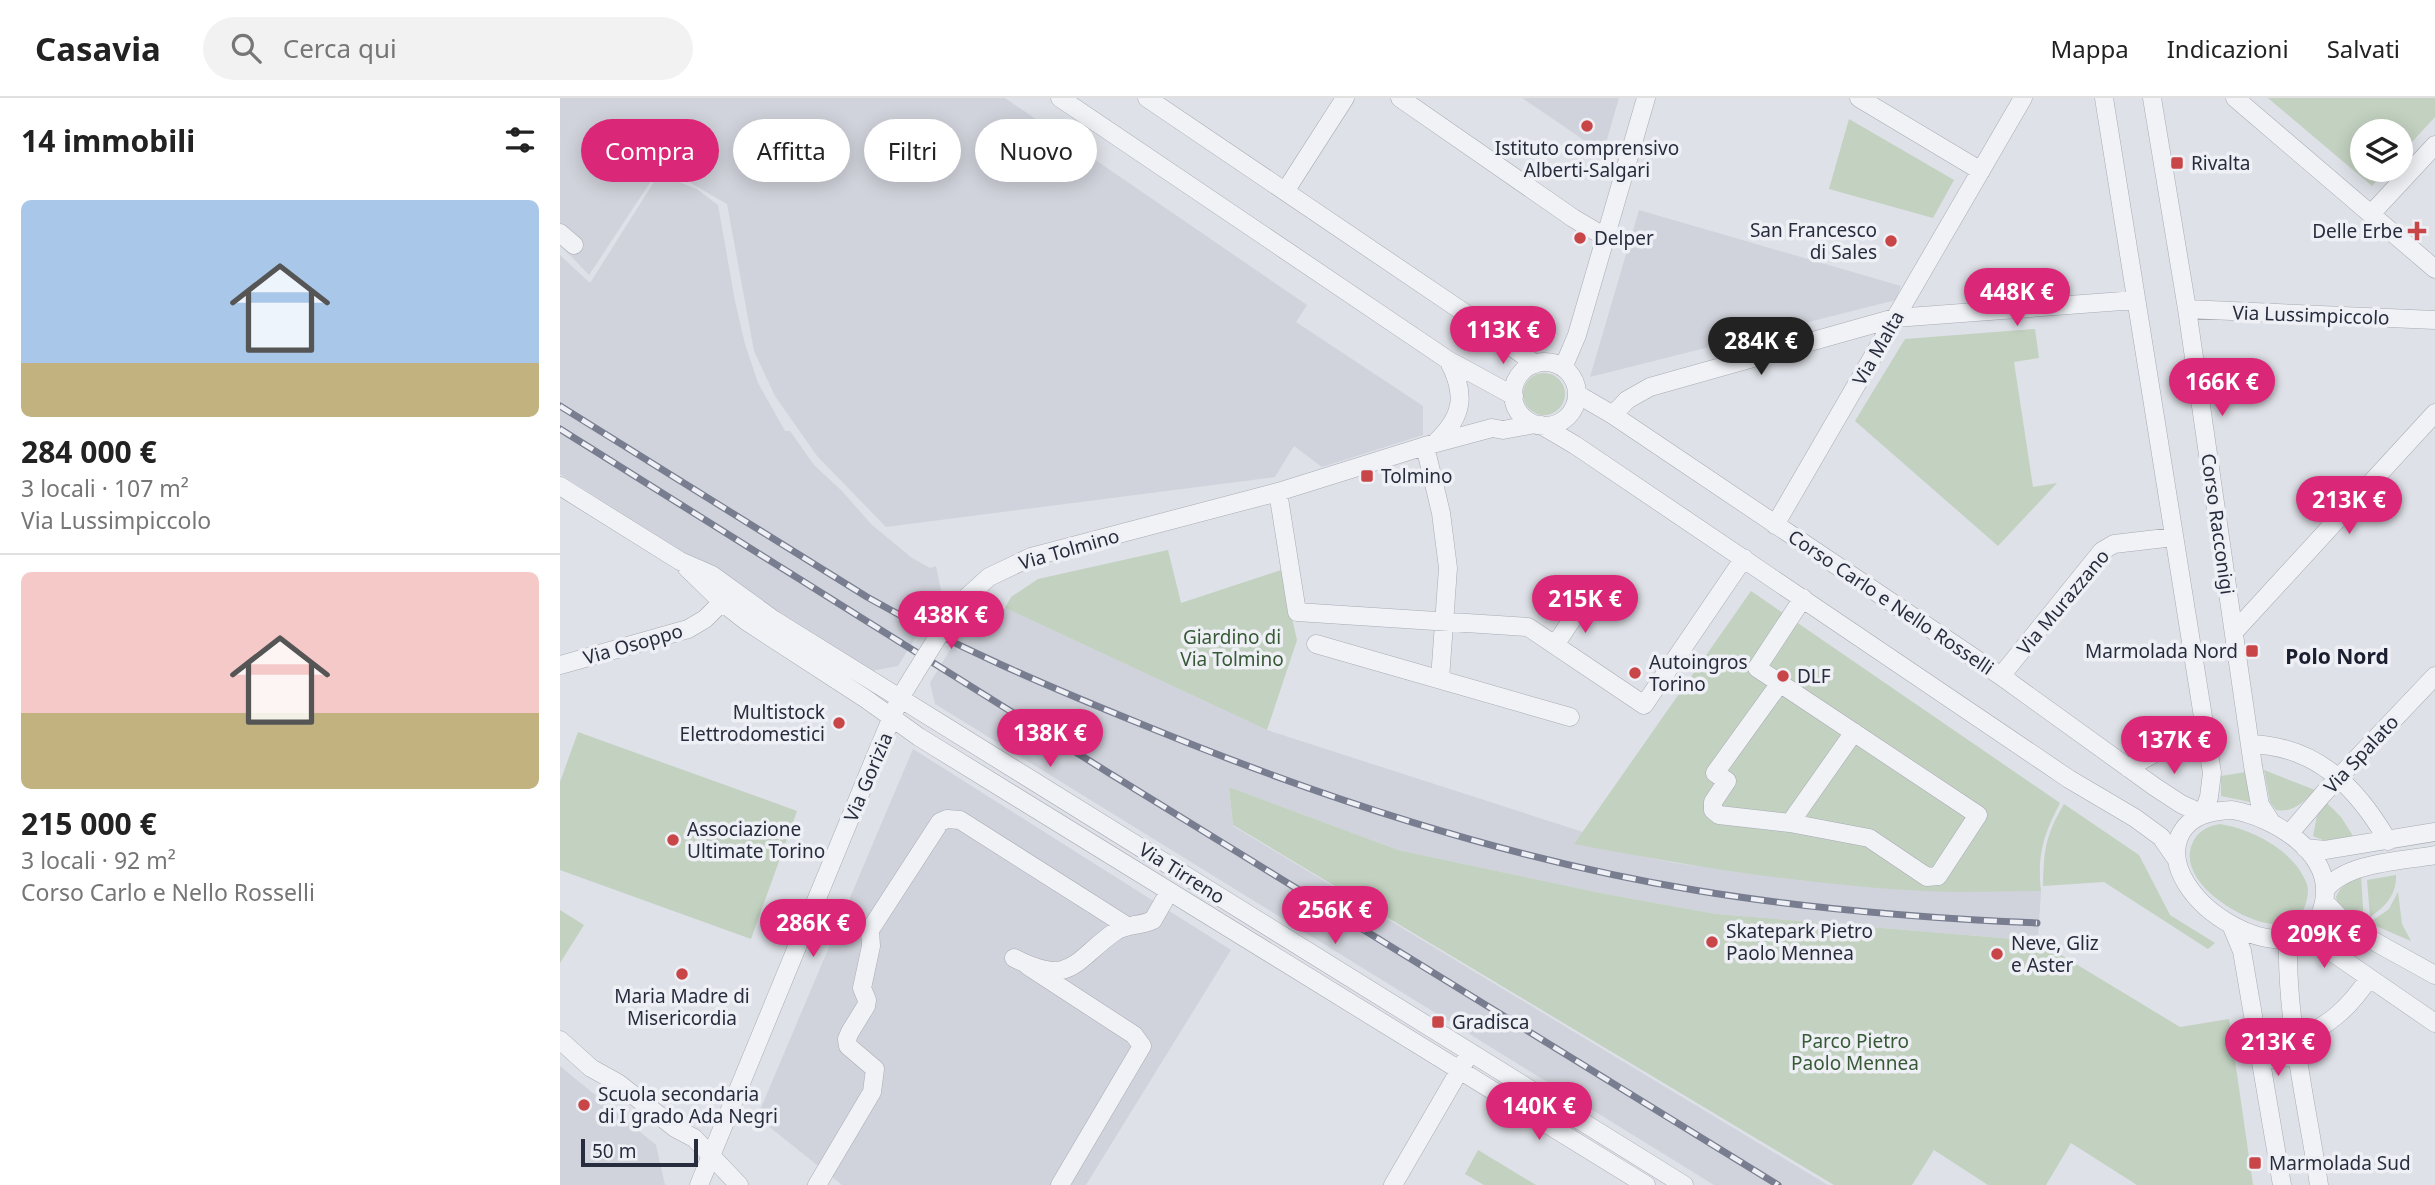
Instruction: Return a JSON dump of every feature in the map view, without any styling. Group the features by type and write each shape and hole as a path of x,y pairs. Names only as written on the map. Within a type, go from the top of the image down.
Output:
{"street":[{"path":"1060,98 1448,360 1514,398 1523,416 1575,445 2069,779 2143,824 2161,837 2177,860"},
{"path":"1147,98 1286,190 1535,364"},
{"path":"1286,190 1345,98"},
{"path":"1400,98 1579,222 1605,237"},
{"path":"1563,368 1577,335 1646,98"},
{"path":"1859,98 1982,171"},
{"name":"Via Malta","path":"1775,525 2023,98"},
{"path":"2104,98 2212,773 2209,797 2203,814"},
{"name":"Corso Racconigi","path":"2152,98 2187,309 2260,805 2271,822"},
{"path":"2235,98 2435,269"},
{"path":"2371,214 2435,145"},
{"path":"1613,415 1627,400 1650,387 1895,318 2136,300"},
{"name":"Via Lussimpiccolo","path":"2187,309 2435,320"},
{"path":"1440,679 1448,568 1446,539 1430,444 1451,427 1460,405 1458,378 1448,360"},
{"path":"1492,428 1514,398 1519,376 1535,364 1549,362 1563,368 1573,379 1577,394 1573,410 1568,416 1554,424 1538,424"},
{"name":"Corso Carlo e Nello Rosselli","path":"1577,394 1613,415 2001,676 2181,804 2203,814"},
{"path":"2234,632 2435,413"},
{"name":"Via Tolmino","path":"893,718 914,675 957,606 989,577 1031,557 1278,492 1430,444 1492,428 1503,430 1538,424"},
{"name":"Via Tirreno","path":"560,486 680,561 919,737 1640,1183"},
{"path":"1278,492 1297,612 1528,627 1644,705 1744,558"},
{"name":"Via Tirreno","path":"560,500 604,514"},
{"name":"Via Murazzano","path":"2001,676 2102,551 2114,544 2174,537"},
{"name":"Via Tirreno","path":"727,596 774,620 901,698 1684,1185"},
{"name":"Via Osoppo","path":"560,664 688,629 705,619 727,596"},
{"path":"1780,683 1716,774 1727,781 1713,802 1713,810 1719,815 1790,823 1869,838 1927,877 1938,876 1978,815 1854,732 1780,683 1757,668 1803,598"},
{"path":"1555,645 1583,603"},
{"path":"1316,644 1570,717"},
{"name":"Via Spalato","path":"2288,834 2435,676"},
{"name":"Via Gorizia","path":"699,1185 893,718"},
{"path":"1790,823 1854,732"},
{"path":"2128,768 2164,748 2207,739"},
{"path":"2250,744 2298,752 2339,778 2356,793 2388,841"},
{"path":"2435,975 2350,929 2325,896 2319,867 2305,848 2271,822 2232,810 2203,814 2183,830 2176,848 2180,871 2193,892 2216,915 2232,927 2264,937 2308,941 2326,948 2435,1024"},
{"path":"817,1185 872,1093 876,1079 876,1069 848,1046 847,1040 866,1006 867,1000 862,988 871,946 870,930 940,822 947,818 960,820 1127,926"},
{"path":"2305,848 2325,850 2435,832"},
{"path":"2288,939 2310,929 2321,912 2333,880 2347,872 2435,855"},
{"path":"1060,1185 1142,1046 1133,1035 1021,962 1048,971 1066,970 1078,964 1117,931 1153,920 1169,892"},
{"path":"2232,927 2242,951 2282,1185"},
{"path":"2288,939 2287,966 2297,1047 2319,1185"},
{"path":"2262,1058 2266,1060 2297,1047 2328,1024 2341,1013 2369,978"},
{"path":"560,1040 592,1068 618,1083 675,1128 694,1138 739,1185"},
{"path":"1393,1185 1470,1052"},
{"path":"1640,1183 1650,1164"}],"shaded area":[{"path":"560,98 1005,98 1036,119 975,119 975,182 1097,182 1097,161 1307,305 1296,322 1423,406 1423,435 1322,467 1294,446 1275,477 886,527 817,456 775,396 754,351 727,204 689,182 719,182 719,119 581,119 581,182 650,182 589,275 560,245"},
{"name":"Istituto comprensivo Alberti-Salgari","path":"1522,98 1619,98 1603,153"},
{"path":"654,182 679,182 697,189 718,205 745,344 758,383 785,431 790,431 814,465 872,525 912,558 930,568 936,566 942,595 898,666 871,671 560,474 560,255 590,283"},
{"path":"1639,210 1901,286 1896,300 1590,377"},
{"path":"1005,608 1267,730 1583,832 1575,843 1675,863 1800,880 1924,891 2041,891 2038,941 1716,914 1600,893 1398,850 1229,787 1233,826 1828,1185 1714,1185 935,704 930,683 972,613"},
{"path":"913,749 1231,950 1086,1185 842,1185 757,1117"},
{"name":"Scuola secondaria di I grado Ada Negri","path":"560,1066 656,1145 665,1185 560,1185"}],"green space":[{"path":"2268,98 2435,98 2435,117 2413,141 2413,119 2350,119 2350,167"},
{"path":"1849,119 1954,180 1933,218 1829,189"},
{"path":"2035,329 2039,358 2014,362 2033,487 2057,483 1998,546 1855,421 1905,339"},
{"path":"1544,373 1559,379 1565,394 1559,409 1544,415 1529,409 1523,394 1529,379"},
{"name":"Giardino di Via Tolmino","path":"1168,550 1181,603 1281,570 1297,640 1267,730 1005,608 1011,597 1038,579"},
{"name":"DLF","path":"1751,591 2060,803 2043,846 2041,891 1938,892 1835,884 1704,867 1574,844"},
{"name":"Associazione Ultimate Torino","path":"578,732 797,811 751,939 560,870 560,782"},
{"path":"2264,770 2315,790 2293,808 2276,810 2270,802"},
{"path":"2246,772 2250,802 2221,796 2221,776"},
{"name":"Parco Pietro Paolo Mennea","path":"1229,787 1398,850 1600,893 1716,914 2038,941 2180,1027 2229,1019 2253,1185 2137,1185 2071,1143 2046,1185 1988,1185 1934,1150 1912,1185 1834,1185 1233,825"},
{"path":"2327,803 2341,817 2353,836 2325,841 2313,836 2317,816"},
{"path":"2064,804 2139,855 2170,915 2215,943 2208,949 2104,882 2043,886 2047,844"},
{"path":"2220,824 2258,836 2292,860 2308,887 2306,903 2299,916 2280,924 2258,921 2234,911 2200,882 2190,857 2192,844 2203,830"},
{"path":"2396,875 2389,899 2370,917 2367,880"},
{"path":"2361,876 2364,925 2346,914 2336,897 2343,886"},
{"path":"2398,892 2402,924 2411,941 2369,923 2389,909"},
{"path":"560,910 584,925 560,963"},
{"path":"2327,921 2338,933 2352,939 2346,949 2320,931"},
{"path":"1478,1150 1536,1185 1484,1185 1465,1174"}],"railway":[{"path":"560,406 867,597 934,633 1106,710 1208,751 1344,800 1482,843 1623,877 1694,890 1865,912 2037,923"},
{"path":"560,429 1109,773 1778,1185"}],"place":[{"name":"Istituto comprensivo Alberti-Salgari","path":"1587,126"},
{"name":"Rivalta","path":"2177,163"},
{"name":"Delle Erbe","path":"2417,231"},
{"name":"Delper","path":"1580,238"},
{"name":"San Francesco di Sales","path":"1891,241"},
{"name":"Tolmino","path":"1367,476"},
{"name":"Marmolada Nord","path":"2252,651"},
{"name":"Autoingros Torino","path":"1635,673"},
{"name":"DLF","path":"1783,676"},
{"name":"Multistock Elettrodomestici","path":"839,723"},
{"name":"Associazione Ultimate Torino","path":"673,840"},
{"name":"Skatepark Pietro Paolo Mennea","path":"1712,942"},
{"name":"Neve, Gliz e Aster","path":"1997,954"},
{"name":"Maria Madre di Misericordia","path":"682,974"},
{"name":"Gradisca","path":"1438,1022"},
{"name":"Scuola secondaria di I grado Ada Negri","path":"584,1105"},
{"name":"Marmolada Sud","path":"2255,1163"}],"district":[{"name":"Polo Nord","path":"2337,656"}]}
